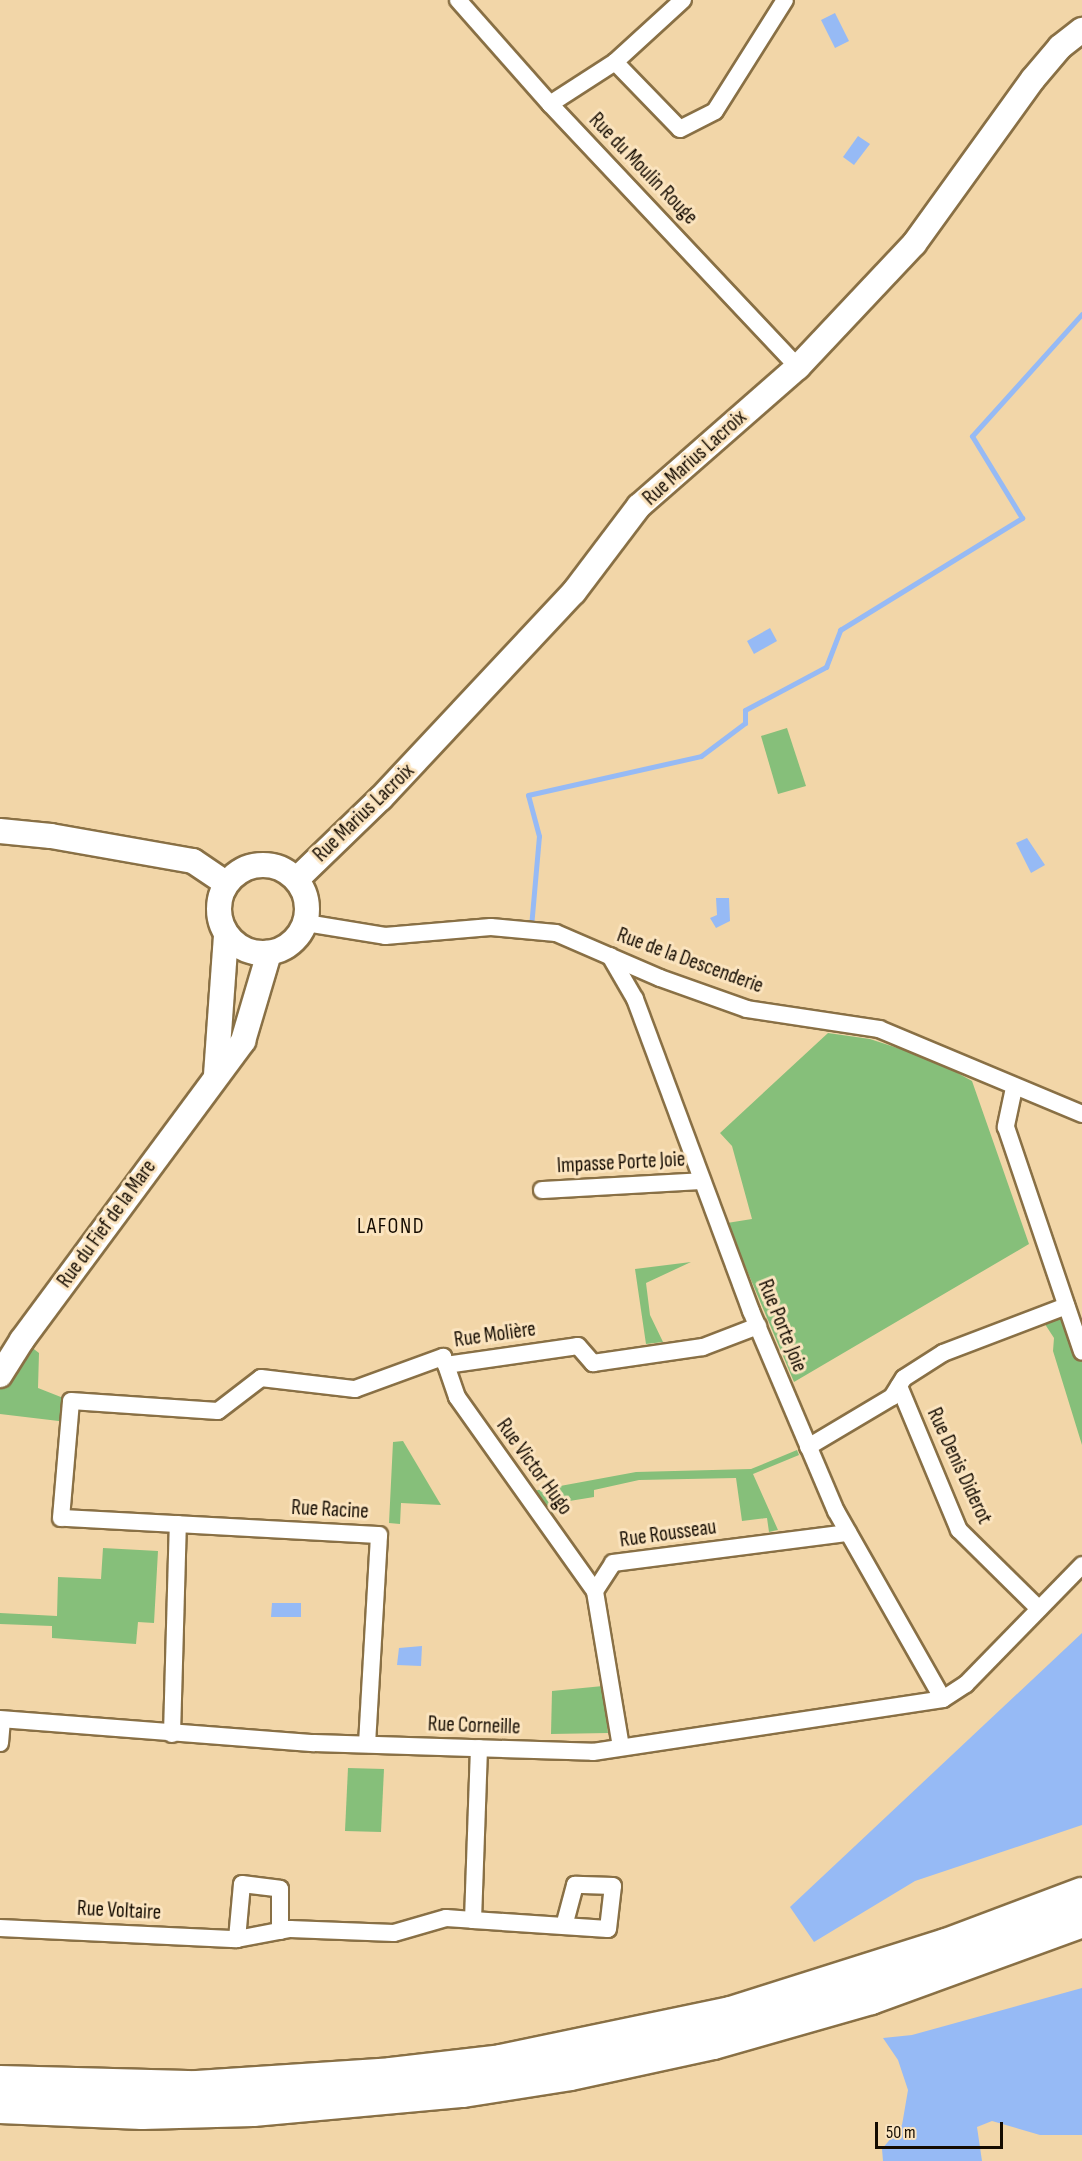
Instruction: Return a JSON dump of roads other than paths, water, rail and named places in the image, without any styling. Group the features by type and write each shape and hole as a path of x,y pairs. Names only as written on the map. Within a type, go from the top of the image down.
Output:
{"highway":[{"path":"0,2082 197,2086 390,2074 501,2061 731,2013 946,1945 1082,1894"},
{"path":"0,2108 142,2112 253,2110 464,2091 570,2074 713,2043 871,1998 1082,1921"}],"main road":[{"name":"Rue Marius Lacroix","path":"297,879 381,798 574,592 639,506 798,367 929,228 1033,79 1060,47 1082,30"},
{"path":"0,831 51,836 194,861 226,883"},
{"path":"216,1074 226,934 219,909 226,883 245,868 259,864 273,865 297,879 307,900 306,923 291,943 269,953 245,950 226,934"},
{"name":"Rue du Fief de la Mare","path":"0,1376 216,1074 243,1041 269,953"}],"street":[{"name":"Rue du Moulin Rouge","path":"458,0 550,104 798,367"},
{"path":"550,104 615,62 683,0"},
{"path":"615,62 680,129 715,111 785,0"},
{"name":"Rue de la Descenderie","path":"306,923 385,936 491,927 556,933 747,1009 879,1029 941,1052 1014,1088 1082,1114"},
{"name":"Rue Porte Joie","path":"610,956 635,999 702,1181 808,1447 848,1533 943,1699"},
{"path":"1014,1088 1006,1126 1082,1351"},
{"name":"Impasse Porte Joie","path":"542,1190 702,1181"},
{"path":"808,1447 892,1397 904,1378 961,1345 1066,1306"},
{"name":"Rue Molière","path":"67,1422 71,1401 218,1411 261,1378 355,1389 443,1357 446,1365 578,1346 594,1363 703,1347 758,1326"},
{"name":"Rue Victor Hugo","path":"446,1365 457,1397 595,1591"},
{"name":"Rue Denis Diderot","path":"899,1386 959,1530 1039,1609"},
{"name":"Rue Racine","path":"67,1422 61,1518 379,1535 367,1744"},
{"path":"172,1734 178,1524"},
{"name":"Rue Rousseau","path":"595,1591 614,1563 848,1533"},
{"path":"579,1568 614,1563"},
{"path":"943,1699 966,1684 1082,1565"},
{"path":"595,1591 621,1747"},
{"name":"Rue Corneille","path":"1,1720 172,1734 593,1752 943,1699"},
{"path":"0,1743 1,1720"},
{"path":"472,1920 479,1748"},
{"path":"237,1939 242,1884 280,1888 279,1931"},
{"name":"Rue Voltaire","path":"0,1928 237,1939 279,1931 393,1933 446,1918 564,1926"}],"water":[{"path":"835,13 849,41 835,48 821,20"},
{"path":"858,136 870,144 854,165 843,157"},
{"path":"770,628 777,641 754,654 747,641"},
{"path":"1027,838 1045,865 1031,873 1016,843"},
{"path":"716,898 729,898 730,921 716,928 710,918 717,915"},
{"path":"272,1603 301,1603 301,1617 271,1617"},
{"path":"1082,1633 1082,1825 915,1881 814,1942 790,1907"},
{"path":"422,1646 421,1666 397,1665 399,1648"},
{"path":"1082,1988 1082,2135 1040,2135 992,2121 977,2127 982,2161 883,2161 882,2149 902,2125 908,2090 898,2060 883,2038 912,2035"}],"waterway":[{"path":"531,927 539,836 528,795 701,756 745,723 745,710 826,667 840,630 1022,518 972,436 1082,314"}],"district":[{"name":"LAFOND","path":"391,1227"}]}
